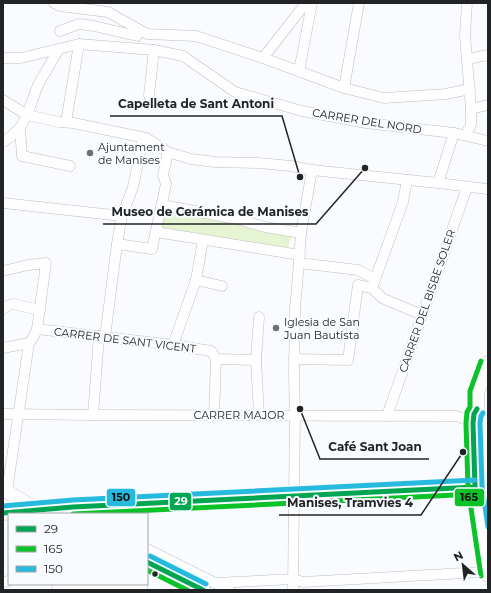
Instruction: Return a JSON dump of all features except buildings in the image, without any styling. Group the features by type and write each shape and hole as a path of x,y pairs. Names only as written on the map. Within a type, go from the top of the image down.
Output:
{"main road":[{"path":"488,362 477,393 482,406 474,414 473,423 481,489 488,572"},
{"path":"3,513 41,512 294,496 481,489"},
{"path":"5,490 41,512"},
{"path":"148,563 190,587 209,586"}],"street":[{"path":"54,3 60,6 108,12 142,35 147,40 149,50 149,94"},
{"path":"263,58 306,3"},
{"path":"299,71 312,3"},
{"path":"344,88 360,3"},
{"path":"465,135 471,125 470,89 465,35 467,3"},
{"path":"295,17 309,20"},
{"path":"60,31 79,24 142,35 196,36 263,58 344,88 384,98 446,94 470,89"},
{"path":"62,122 79,44"},
{"name":"CARRER DEL NORD","path":"3,58 21,58 79,44 149,50 183,56 235,92 302,111 366,123 454,133 488,141"},
{"path":"3,142 20,128 27,115 38,85 59,49"},
{"path":"467,59 488,56"},
{"path":"3,100 27,115 146,138 168,152 191,159 215,162 291,166 312,170 487,189"},
{"path":"471,109 488,105"},
{"path":"20,128 22,156 70,166"},
{"path":"438,183 454,133"},
{"path":"92,415 102,337 122,216 133,187 143,138"},
{"path":"117,244 152,249 166,184 163,176 168,152"},
{"path":"293,590 296,415 294,374 294,307 300,259 301,233 312,170"},
{"path":"407,180 403,202 375,279 382,298 422,315"},
{"name":"CARRER DEL BISBE SOLER","path":"387,416 467,187"},
{"path":"3,203 122,216"},
{"path":"162,205 237,219 265,227 301,233"},
{"path":"156,232 358,270 375,279"},
{"path":"172,345 196,280 203,240"},
{"path":"3,271 28,265 46,264 37,329 33,338 29,342 3,348"},
{"path":"294,359 348,360 358,285 375,279"},
{"path":"196,280 222,286"},
{"path":"3,308 9,304 13,304 40,310"},
{"path":"258,415 256,360 259,317"},
{"name":"CARRER DE SANT VICENT","path":"37,329 211,351 216,359"},
{"path":"5,490 19,414 29,342"},
{"path":"214,415 216,359 256,360"},
{"name":"CARRER MAJOR","path":"3,414 456,416 473,423"},
{"path":"148,550 209,586 229,590"},
{"path":"209,586 293,579 303,582 488,572"},
{"path":"60,587 142,588"}],"green space":[{"path":"165,207 292,234 287,251 160,231"}],"transit line":[{"name":"165","path":"481,361 470,391 470,407 467,412 466,423 468,488 481,576"},
{"name":"29","path":"475,487 473,423 474,414 477,409"},
{"name":"150","path":"483,413 480,423 482,486 488,527"},
{"name":"150","path":"3,506 73,500 475,480"},
{"name":"29","path":"3,513 73,507 475,487"},
{"name":"165","path":"93,513 475,494"},
{"name":"150","path":"150,556 206,584"},
{"name":"29","path":"148,562 203,590"},
{"name":"165","path":"148,570 187,590"}],"place":[{"name":"Ajuntament de Manises","path":"90,153"},
{"name":"Museo de Cerámica de Manises","path":"365,168"},
{"name":"Capelleta de Sant Antoni","path":"300,177"},
{"name":"Iglesia de San Juan Bautista","path":"276,328"},
{"name":"Café Sant Joan","path":"300,409"},
{"name":"Manises, Tramvies 4","path":"463,452"}]}
